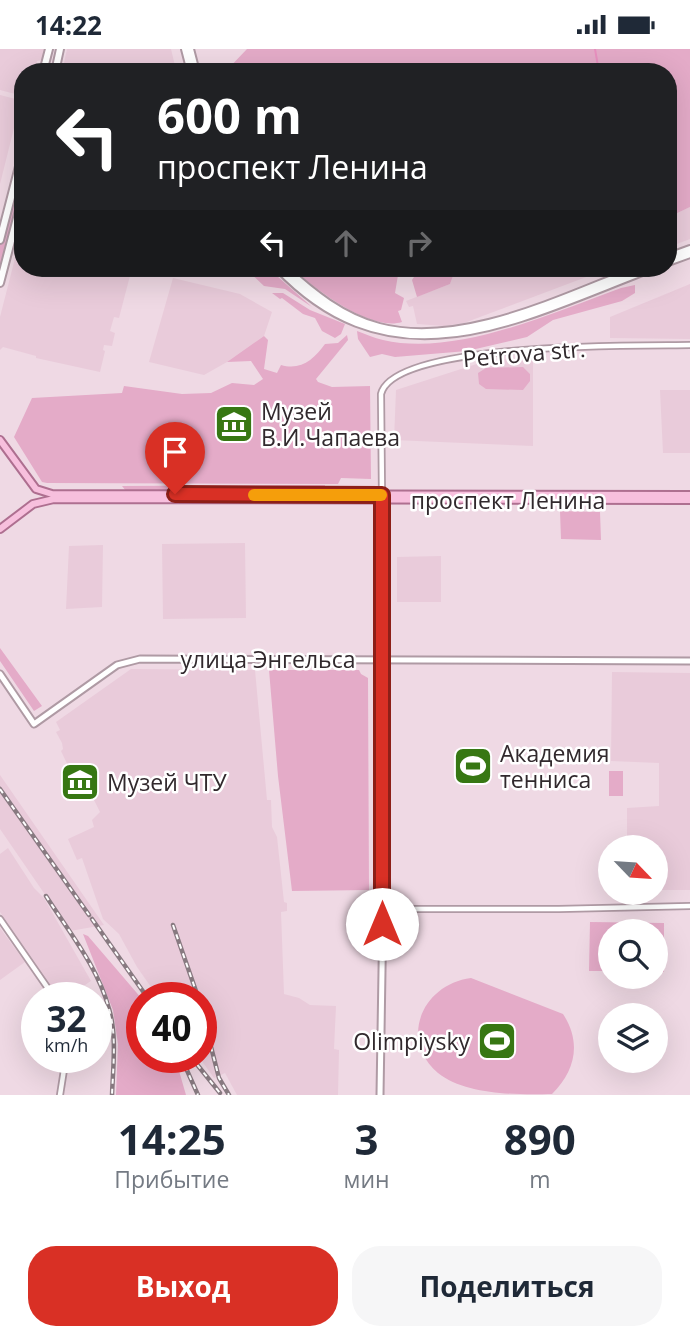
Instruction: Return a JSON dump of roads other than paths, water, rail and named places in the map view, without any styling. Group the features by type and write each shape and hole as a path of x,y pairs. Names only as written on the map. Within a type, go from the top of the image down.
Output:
{"main road":[{"path":"57,63 60,49"},
{"path":"48,52 58,57"},
{"path":"0,240 14,186"},
{"path":"0,283 2,263 14,224"},
{"path":"288,277 319,304 350,321 380,332 418,336 442,336 485,329 628,277"},
{"path":"295,277 314,293 359,319 393,329 439,331 472,327 510,317 616,277"},
{"path":"0,440 36,489 37,497 33,504"},
{"name":"проспект Ленина","path":"36,489 58,495 382,497"},
{"name":"проспект Ленина","path":"0,529 33,504 54,499 690,497"}],"street":[{"name":"Petrova str.","path":"382,497 383,388 389,381 424,367 507,350 690,345"},
{"path":"380,1095 383,909 382,497"},
{"name":"улица Энгельса","path":"0,674 34,724 117,665 131,660 690,661"},
{"path":"383,909 690,906"},
{"path":"0,919 44,982"},
{"path":"60,1095 63,1073"}],"waterway":[{"path":"595,49 597,63"}],"railway":[{"path":"0,789 89,915"},
{"path":"46,896 82,950 98,979 109,1009 114,1052 112,1095"},
{"path":"92,919 136,982"},
{"path":"173,925 193,982"},
{"path":"217,1070 229,1095"},
{"path":"188,1073 198,1095"},
{"path":"204,1073 220,1093"}],"place":[{"name":"Музей В.И.Чапаева","path":"234,424"},
{"name":"Академия тенниса","path":"473,766"},
{"name":"Музей ЧТУ","path":"80,782"},
{"name":"Olimpiysky","path":"497,1041"}]}
